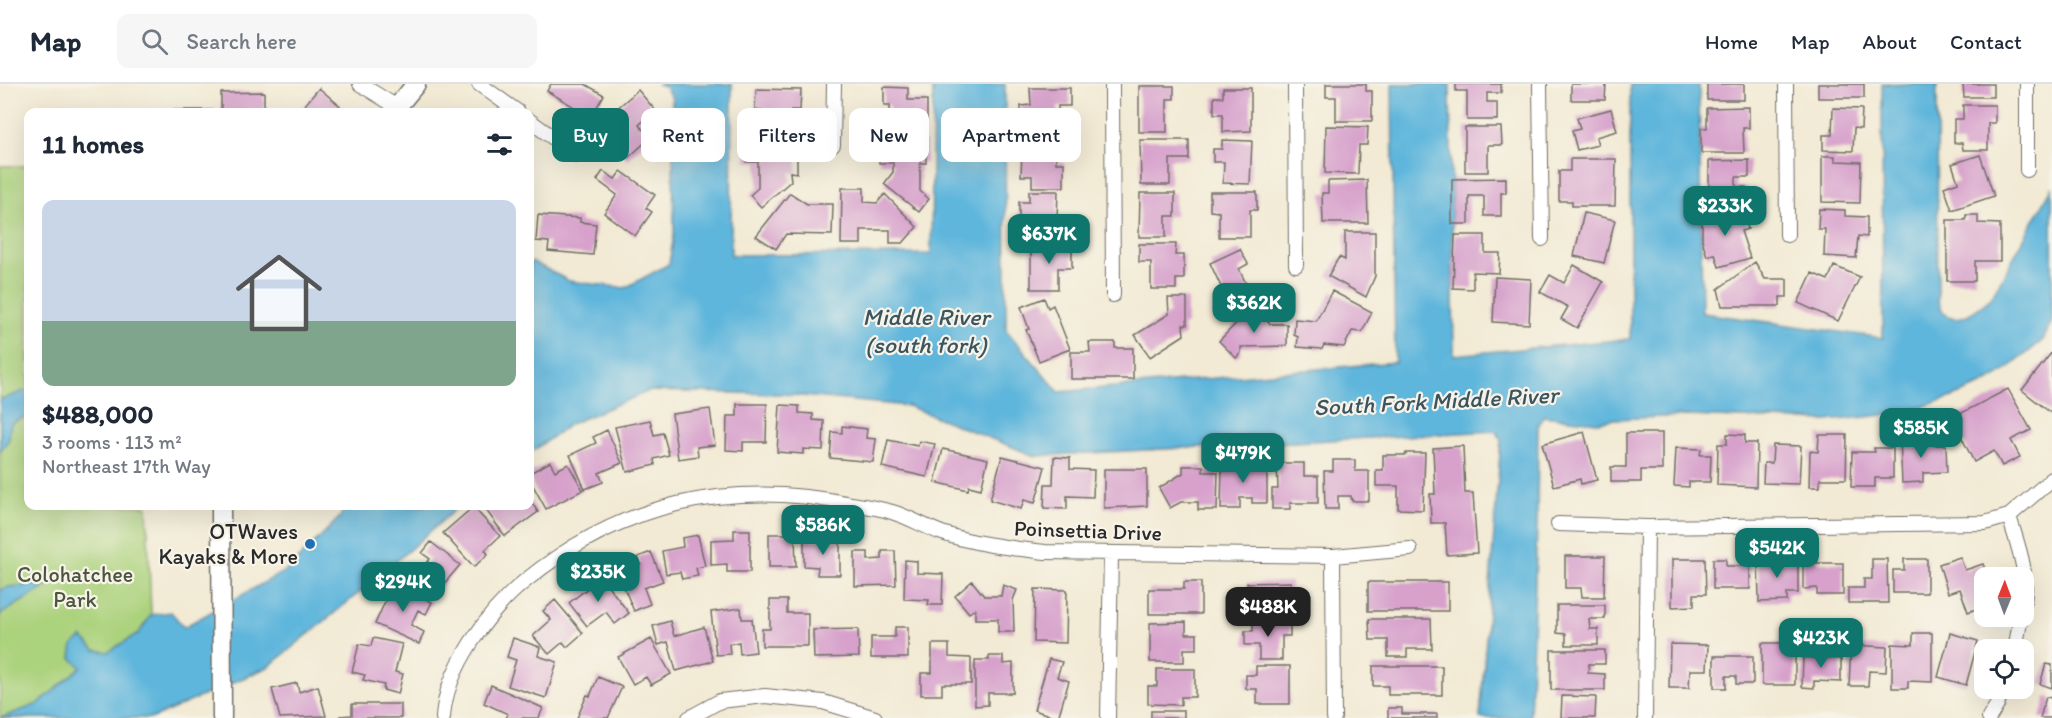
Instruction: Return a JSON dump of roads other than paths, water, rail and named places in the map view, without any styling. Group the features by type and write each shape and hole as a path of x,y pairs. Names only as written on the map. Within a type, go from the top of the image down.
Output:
{"street":[{"path":"360,84 392,108"},
{"path":"397,108 416,84"},
{"path":"479,84 512,108"},
{"path":"834,84 834,108"},
{"path":"1112,84 1113,295"},
{"path":"1295,84 1296,265"},
{"path":"1540,84 1542,238"},
{"path":"1786,84 1787,235"},
{"path":"2027,84 2027,170"},
{"path":"534,124 552,137"},
{"path":"1558,524 1647,526 1985,523 2009,516 2052,479"},
{"name":"Poinsettia Drive","path":"443,718 443,710 454,672 479,631 509,594 553,558 598,532 654,509 723,494 785,494 828,499 892,512 944,533 1006,548 1044,552 1334,556 1410,549"},
{"path":"221,510 222,712"},
{"path":"2009,516 2022,567"},
{"path":"1645,718 1647,526"},
{"path":"1108,718 1111,554"},
{"path":"1334,556 1334,718"},
{"path":"689,718 720,700 765,696 823,702 876,718"},
{"path":"1989,718 1999,699"}],"water":[{"name":"Middle River (south fork)","path":"657,84 732,84 731,255 931,254 933,84 1005,84 1005,108 941,108 941,162 1005,162 1006,330 1059,392 1395,362 1392,84 1450,84 1454,355 1630,339 1630,84 1699,84 1702,313 1883,338 1882,84 1937,84 1938,301 1942,311 1948,316 1962,317 1970,314 1991,298 2052,188 2052,321 2043,340 2004,372 1982,385 1953,397 1902,413 1827,421 1687,416 1614,419 1597,422 1543,416 1538,427 1530,718 1480,718 1501,439 1495,431 1035,456 908,406 783,394 649,391 570,424 534,450 534,263 569,281 625,288 669,264 674,235 673,162 725,162 725,108 672,108 672,98 665,87"},
{"path":"24,391 24,418 11,423 9,439 0,452 0,400"},
{"path":"343,510 454,510 376,579 268,667 153,718 0,718 38,704 81,667 71,658 73,645 82,637 95,650 108,652 139,633 151,615 171,612 184,627 287,570 340,517"},
{"path":"52,583 0,615 0,590 8,587"}],"place":[{"name":"OTWaves Kayaks & More","path":"310,544"}],"water label":[{"name":"South Fork Middle River","path":"1436,401"}],"park label":[{"name":"Colohatchee Park","path":"75,586"}]}
